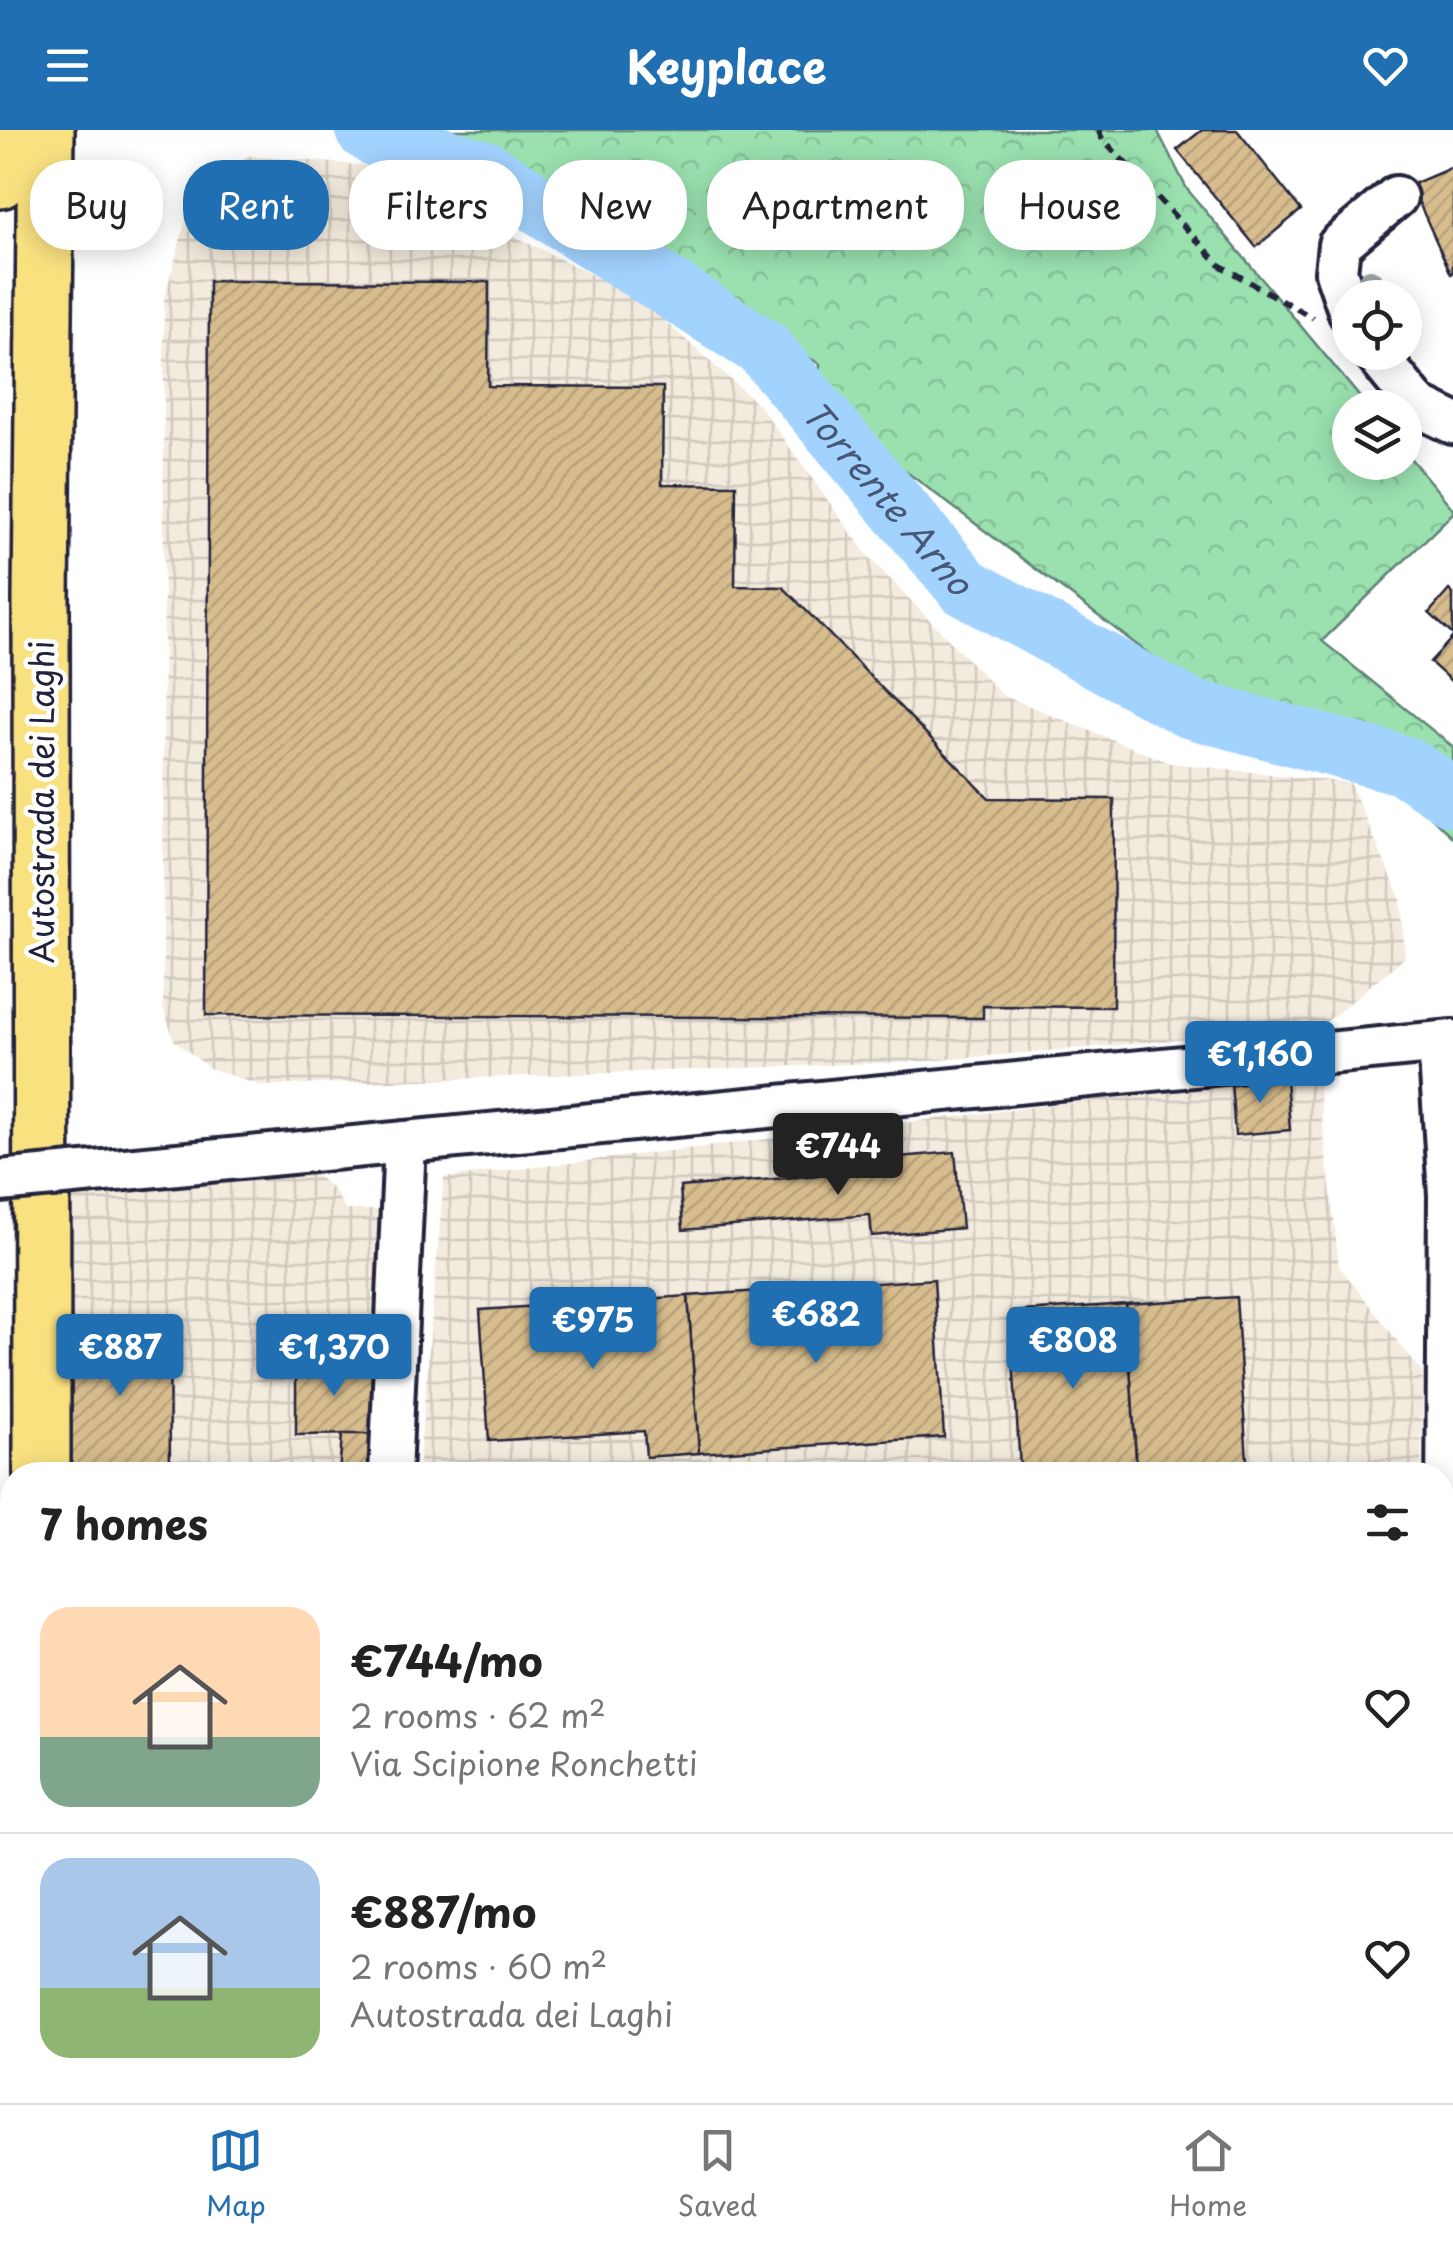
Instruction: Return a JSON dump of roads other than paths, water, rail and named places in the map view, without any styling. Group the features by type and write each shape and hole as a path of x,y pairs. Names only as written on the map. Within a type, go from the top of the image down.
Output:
{"highway":[{"path":"0,180 1,130"},
{"name":"Autostrada dei Laghi","path":"42,1462 40,597 46,130"}],"street":[{"path":"1336,280 1339,245 1396,197"},
{"path":"1389,370 1418,406 1453,422"},
{"path":"0,1181 1446,1042 1447,1462"},
{"path":"391,1462 405,1142"}],"waterway":[{"name":"Torrente Arno","path":"365,130 378,138 485,170 763,348 965,587 1188,708 1405,766 1453,797"}]}
